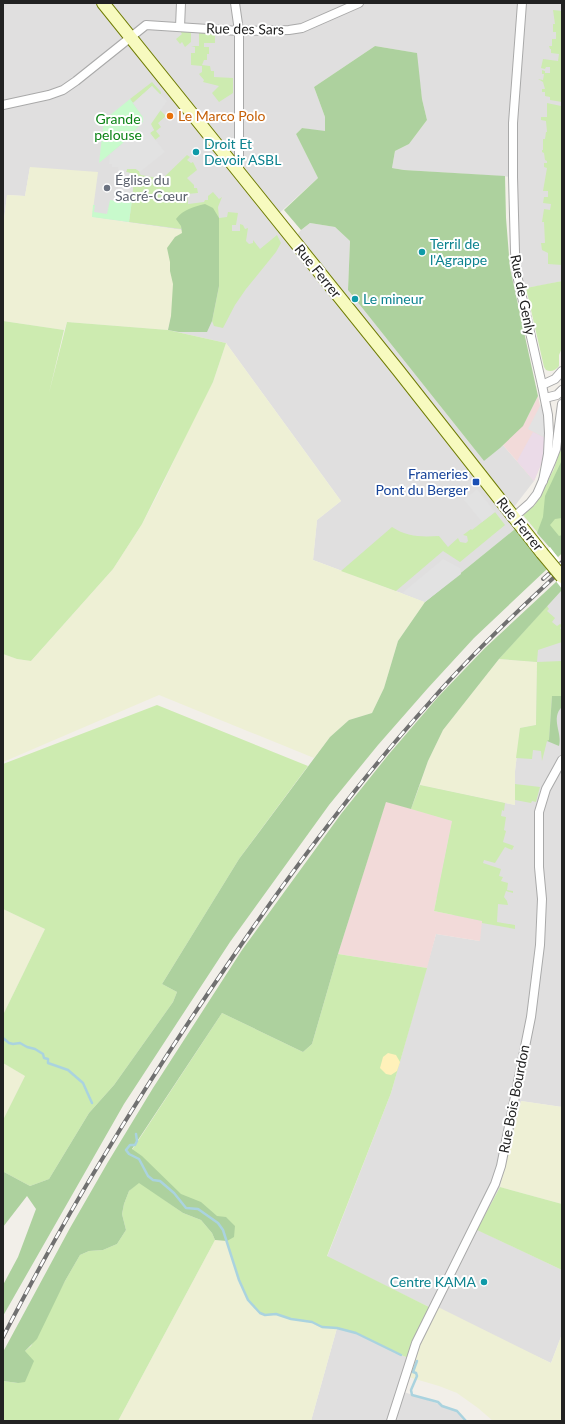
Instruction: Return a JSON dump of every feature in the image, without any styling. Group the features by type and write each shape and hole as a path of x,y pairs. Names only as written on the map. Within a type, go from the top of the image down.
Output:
{"main road":[{"name":"Rue Ferrer","path":"103,3 562,577"}],"street":[{"path":"180,3 180,27"},
{"path":"235,3 239,31 239,172"},
{"name":"Rue des Sars","path":"3,105 49,95 63,90 146,25 239,31 289,30 302,28 359,3"},
{"name":"Rue de Genly","path":"522,3 514,122 514,252 516,275 545,398 549,433 548,454 543,481"},
{"path":"542,385 555,379 562,371"},
{"path":"545,398 557,395 562,390"},
{"path":"514,517 530,503 552,462 556,449 562,404"},
{"name":"Rue Bois Bourdon","path":"392,1421 416,1343 495,1184 501,1166 531,1017 540,945 542,899 538,835 539,812 546,788 562,760"}],"shaded area":[{"path":"3,3 562,3 562,281 519,289 513,177 392,168 395,151 409,144 427,120 422,99 416,53 375,46 314,87 325,117 325,132 302,128 296,134 318,178 275,217 293,240 301,230 310,223 335,227 350,241 348,290 484,461 503,445 534,481 507,516 515,529 425,602 313,560 317,520 341,501 226,343 168,330 189,231 92,217 30,167 25,196 7,195 3,228"},
{"path":"152,86 167,101 151,124 154,130 150,133 165,152 140,172 136,169 127,169 126,172 134,174 132,200 117,198 119,171 118,167 112,167 112,164 109,164 110,154 143,122 143,117 133,103"},
{"path":"538,396 545,428 546,445 542,462 534,481 503,445 527,418"},
{"path":"541,404 546,404 545,438 528,429"},
{"path":"533,432 545,438 546,445 542,462 534,481 517,461"},
{"path":"477,489 495,512 482,522 464,500"},
{"path":"443,559 460,568 461,574 425,602 402,593"},
{"path":"562,590 562,1107 521,1101 500,1187 478,1230 562,1270 562,1334 551,1363 433,1309 327,1257 391,1093 436,934 480,941 436,898 452,821 411,809 420,785 515,805 515,771 520,728 536,725 537,662 499,659"},
{"path":"386,801 452,821 434,911 482,921 480,941 436,934 427,968 338,954"},
{"path":"337,1328 356,1333 391,1351 411,1359 401,1391 448,1407 457,1412 467,1421 311,1421"}],"green space":[{"path":"553,10 562,11 562,102 550,100 550,97 545,96 545,92 542,92 542,89 545,89 543,82 538,79 543,80 544,74 542,74 542,70 545,71 545,73 550,73 550,67 546,67 545,69 541,68 543,59 558,61 559,54 551,53 549,46 552,46 552,39 556,39 556,32 553,32 553,24 555,24"},
{"path":"180,31 191,32 191,42 185,47 182,42 180,44 176,39 182,34"},
{"path":"199,33 215,34 215,43 204,43 204,47 209,47 209,54 207,54 207,60 204,60 202,65 210,66 211,71 214,71 214,77 233,78 233,93 219,102 212,93 219,86 203,82 204,80 199,74 202,72 202,66 191,65 191,53 195,53 195,47 191,46 199,46"},
{"path":"375,46 417,53 422,99 427,120 409,144 395,151 392,168 505,176 506,218 510,268 538,396 523,426 484,461 348,290 350,241 335,227 310,223 301,230 284,210 318,178 296,134 302,128 325,131 325,117 314,87"},
{"path":"152,82 161,94 159,94 152,86 133,103 130,99"},
{"name":"Grande pelouse","path":"130,99 143,117 143,122 122,144 99,163 104,120"},
{"path":"562,102 562,265 548,264 548,253 542,250 541,243 545,243 544,222 542,222 544,209 550,210 551,204 543,203 544,197 548,197 548,191 543,191 547,168 544,167 544,163 547,163 547,161 545,160 544,153 542,152 543,139 545,139 547,132 546,121 541,120 541,117 547,117 547,103 561,106"},
{"path":"160,110 166,116 158,123 161,127 156,131 160,136 155,140 150,133 154,130 150,124"},
{"path":"187,155 190,157 187,160 191,163 193,162 197,170 187,178 194,185 194,188 197,188 198,193 187,194 188,204 204,202 205,200 208,200 208,196 213,192 219,199 222,197 218,207 219,218 227,217 228,212 238,213 236,225 232,225 232,231 240,231 240,224 243,225 245,229 248,228 246,241 249,244 253,243 253,240 260,249 277,235 281,243 276,252 235,305 223,328 214,326 212,321 219,286 218,239 181,219 181,229 129,222 134,174 126,172 127,169 136,169 141,175 162,179"},
{"path":"30,167 98,172 92,217 189,231 168,330 67,322 64,330 3,321 3,228 7,195 25,196"},
{"path":"117,198 132,200 129,222 92,217 93,205 95,205 94,212 107,214 110,200 117,201"},
{"path":"205,204 213,208 219,218 219,286 212,321 207,332 179,332 168,330 171,316 173,284 167,248 175,237 182,233 181,226 176,219 193,207"},
{"path":"562,281 562,348 559,355 559,366 553,371 550,371 546,370 544,367 526,288"},
{"path":"3,321 64,330 49,393 67,322 168,330 226,343 213,382 142,524 113,569 31,661 17,659 3,654"},
{"path":"226,343 341,501 317,520 313,560 425,602 398,641 384,688 372,713 349,720 330,737 314,758 159,695 3,762 3,654 17,659 31,661 113,569 142,524 159,492 213,382"},
{"path":"562,432 562,553 558,557 523,515 535,505 554,469 559,453"},
{"path":"562,460 562,518 555,519 550,525 559,536 562,535 562,553 558,557 537,533 543,517 545,496"},
{"path":"495,512 505,525 460,562 443,551 396,591 341,571 392,527 403,533 414,536 439,536 448,547 458,538 460,542 466,543 468,541 467,536 463,535"},
{"path":"515,529 547,569 474,638 378,745 329,805 230,942 124,1104 3,1316 3,1285 18,1257 36,1209 27,1196 3,1227 4,1172 30,1186 49,1179 89,1113 114,1085 173,1002 177,992 162,984 239,859 330,737 349,720 372,713 384,688 398,641 425,602"},
{"path":"557,581 562,590 499,659 443,730 428,761 411,809 386,802 338,954 312,1044 303,1052 222,1013 132,1149 142,1156 181,1194 201,1202 217,1216 226,1217 235,1226 234,1237 227,1241 215,1240 212,1233 201,1220 183,1213 139,1183 129,1191 124,1204 122,1214 126,1230 117,1244 103,1250 89,1251 80,1255 65,1281 37,1339 25,1351 34,1361 25,1382 18,1383 3,1381 3,1352 70,1228 153,1088 242,950 341,814 389,754 438,697 485,648"},
{"path":"547,606 549,609 547,611 555,618 552,622 557,626 560,624 562,625 560,628 562,631 562,642 538,650 537,662 499,659"},
{"path":"499,659 537,662 536,725 520,728 515,771 515,805 420,785 428,761 443,730"},
{"path":"562,661 562,696 552,696 549,741 547,741 542,761 541,751 533,750 532,759 516,758 520,728 536,725 537,662"},
{"path":"552,696 562,696 562,707 557,716 560,741 559,746 547,741 549,740"},
{"path":"157,705 308,766 239,859 162,984 177,992 173,1002 114,1085 89,1113 49,1179 30,1186 4,1172 3,1175 3,1120 25,1076 3,1063 3,1015 45,929 3,909 3,764"},
{"path":"515,784 540,787 536,802 532,801 531,803 515,800"},
{"path":"420,785 505,803 504,811 502,810 501,816 506,817 504,830 506,831 503,842 514,846 512,850 505,847 495,863 484,860 483,863 501,869 499,876 503,877 501,881 508,883 507,890 513,891 513,893 506,891 504,897 508,905 498,904 497,922 515,925 515,929 482,923 482,921 434,911 452,821 411,809"},
{"path":"3,909 45,929 3,1015"},
{"path":"338,954 427,968 391,1093 327,1256 433,1309 411,1359 391,1351 356,1333 337,1328 322,1327 312,1322 291,1319 276,1314 265,1315 260,1313 248,1300 239,1280 223,1230 191,1208 132,1150 222,1013 303,1052 312,1044"},
{"path":"3,1063 25,1076 3,1120"},
{"path":"521,1101 562,1107 562,1204 500,1187"},
{"path":"139,1182 183,1213 201,1220 212,1233 215,1240 118,1421 3,1421 3,1381 18,1383 25,1351 31,1346 80,1255 89,1251 103,1250 117,1244 126,1230 122,1214 124,1204 129,1191"},
{"path":"500,1187 562,1204 562,1270 477,1230"},
{"path":"215,1240 227,1241 239,1280 248,1300 260,1313 265,1315 276,1314 291,1319 312,1322 322,1327 337,1328 311,1421 118,1421"},
{"path":"440,1308 551,1363 562,1334 562,1421 493,1421 457,1393 405,1376 433,1309"}],"sand":[{"path":"388,1053 396,1055 400,1062 397,1071 391,1075 386,1074 380,1068 383,1057"}],"pier":[{"path":"550,547 562,563 562,589 537,557"}],"waterway":[{"path":"3,1038 9,1043 20,1043 35,1049 43,1054 44,1058 48,1059 48,1063 68,1070 83,1083 92,1103"},
{"path":"136,1134 137,1141 135,1145 130,1145 126,1150 129,1154 139,1159 148,1176 153,1180 160,1181 174,1193 186,1208 198,1209 218,1223 223,1230 239,1280 248,1300 260,1313 265,1315 276,1314 291,1319 312,1322 322,1327 337,1328 356,1333 401,1355"},
{"path":"417,1361 413,1372 416,1373 417,1376 411,1390 412,1395 438,1402 442,1406 457,1411 466,1421"}],"railway":[{"path":"543,579 562,562"},
{"path":"3,1337 38,1270 88,1182 163,1061 251,930 324,830 403,733 461,667 562,570"}],"place":[{"name":"Le Marco Polo","path":"170,116"},
{"name":"Droit Et Devoir ASBL","path":"196,152"},
{"name":"Église du Sacré-Cœur","path":"107,188"},
{"name":"Terril de l'Agrappe","path":"422,252"},
{"name":"Le mineur","path":"355,299"},
{"name":"Frameries Pont du Berger","path":"476,482"},
{"name":"Centre KAMA","path":"484,1282"}]}
